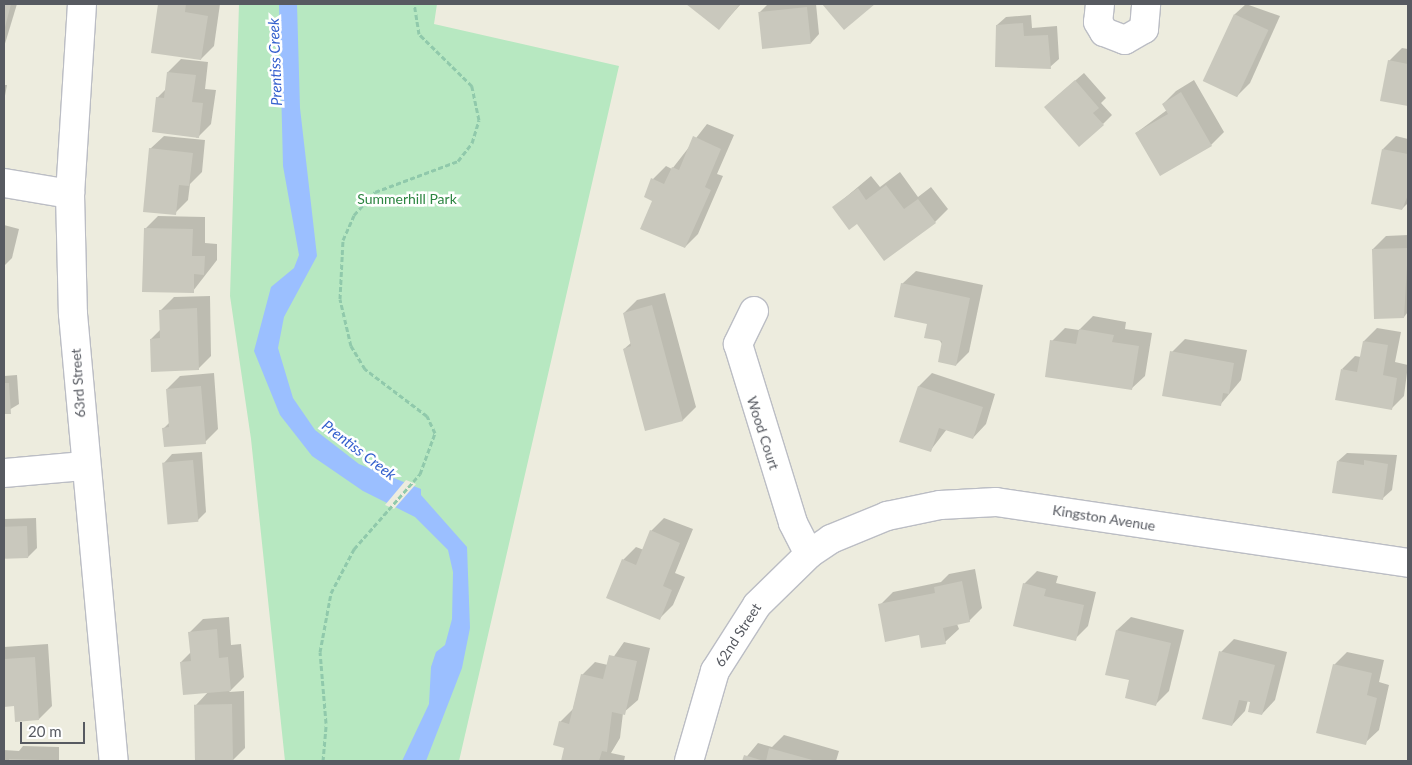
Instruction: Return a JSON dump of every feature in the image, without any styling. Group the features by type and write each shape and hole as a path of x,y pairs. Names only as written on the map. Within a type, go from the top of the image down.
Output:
{"street":[{"name":"63rd Street","path":"82,4 70,194 72,314 84,466 114,761"},
{"path":"1100,4 1098,22 1104,32 1125,40 1144,29 1146,4"},
{"path":"4,183 70,194"},
{"name":"Wood Court","path":"754,311 738,344 793,523 808,554"},
{"path":"4,473 84,466"},
{"name":"Kingston Avenue","path":"808,554 831,539 887,516 940,505 996,502 1408,563"},
{"name":"62nd Street","path":"689,761 704,700 728,646 765,595 808,554"}],"path":[{"path":"324,761 326,723 320,652 325,617 341,571 374,528 420,474 434,441 432,424 365,369 350,346 340,299 343,240 363,204 387,186 452,166 476,134 480,108 472,86 419,34 414,4"}],"green space":[{"name":"Summerhill Park","path":"239,4 437,4 434,24 619,66 459,761 285,761 251,439 230,296"}],"water":[{"path":"279,4 297,4 300,108 317,256 284,317 278,348 293,398 315,430 359,464 421,489 421,495 467,547 470,628 462,668 426,761 402,761 429,704 431,667 436,652 445,645 452,619 453,572 448,550 415,517 363,491 312,456 280,415 254,351 271,287 294,268 299,255 283,166"}],"pier":[{"path":"406,480 416,484 394,509 385,505"}],"building":[{"path":"4,4 11,4 4,31"},
{"path":"158,4 186,4 185,12 208,16 201,60 151,53"},
{"path":"686,4 740,4 719,30"},
{"path":"822,4 875,4 844,30"},
{"path":"807,7 811,44 762,49 758,12"},
{"path":"1234,14 1268,30 1237,97 1203,81"},
{"path":"1023,23 1024,36 1048,35 1051,69 995,67 996,25"},
{"path":"1388,60 1408,64 1408,106 1380,101"},
{"path":"167,72 196,75 192,102 203,103 199,138 152,132 156,97 164,98"},
{"path":"1075,80 1099,108 1093,113 1104,125 1079,147 1044,107"},
{"path":"1181,92 1212,146 1160,176 1135,133 1168,114 1162,104"},
{"path":"693,136 721,149 705,187 711,190 685,248 640,229 652,201 644,197 651,178 664,184 672,167 679,170"},
{"path":"149,148 193,153 189,186 179,185 176,215 143,212"},
{"path":"1382,149 1408,154 1408,195 1402,210 1371,204"},
{"path":"886,185 904,209 918,199 936,223 884,261 857,224 849,230 832,207 858,188 866,200"},
{"path":"144,228 193,229 192,256 205,256 204,275 194,274 194,293 142,292"},
{"path":"1408,248 1404,318 1374,319 1372,249"},
{"path":"901,283 970,298 956,366 938,362 942,341 924,338 927,324 894,317"},
{"path":"652,305 683,421 645,431 623,349 631,346 623,313"},
{"path":"197,308 199,370 151,372 150,339 160,338 159,310"},
{"path":"1079,329 1114,335 1112,342 1139,346 1132,390 1045,377 1050,340 1076,344"},
{"path":"1363,341 1388,345 1383,375 1397,378 1392,410 1335,400 1341,369 1357,372"},
{"path":"1170,351 1234,363 1229,394 1223,393 1221,406 1162,396"},
{"path":"4,383 9,383 11,414 4,414"},
{"path":"201,386 206,444 164,447 162,428 169,427 166,389"},
{"path":"918,386 983,407 973,439 939,428 931,452 899,442"},
{"path":"193,460 198,522 168,524 162,463"},
{"path":"1364,460 1388,464 1383,500 1332,493 1337,461 1364,465"},
{"path":"27,526 28,558 5,559 4,527"},
{"path":"650,530 680,543 663,586 672,590 660,620 606,598 622,559 636,565"},
{"path":"962,581 970,622 943,628 946,644 921,648 919,635 885,642 878,604 935,593 934,587"},
{"path":"1023,583 1046,589 1044,596 1084,605 1076,641 1013,626"},
{"path":"217,629 219,658 228,657 231,691 183,695 180,662 191,661 188,632"},
{"path":"1116,630 1171,643 1156,706 1125,698 1129,680 1105,675"},
{"path":"1219,651 1275,665 1262,715 1248,712 1250,702 1239,700 1232,726 1202,719"},
{"path":"609,655 637,661 625,715 612,712 607,752 602,751 599,761 561,761 564,748 553,745 559,721 569,724 581,674 603,679"},
{"path":"35,657 39,720 15,722 14,706 4,707 4,659"},
{"path":"1333,664 1372,673 1367,695 1377,698 1366,745 1316,733"},
{"path":"232,704 233,761 195,761 194,705"},
{"path":"769,748 816,761 766,761"},
{"path":"744,755 764,761 742,761"},
{"path":"9,759 44,760 44,761 9,761"}],"water label":[{"name":"Prentiss Creek","path":"275,62"},
{"name":"Prentiss Creek","path":"359,450"}]}
